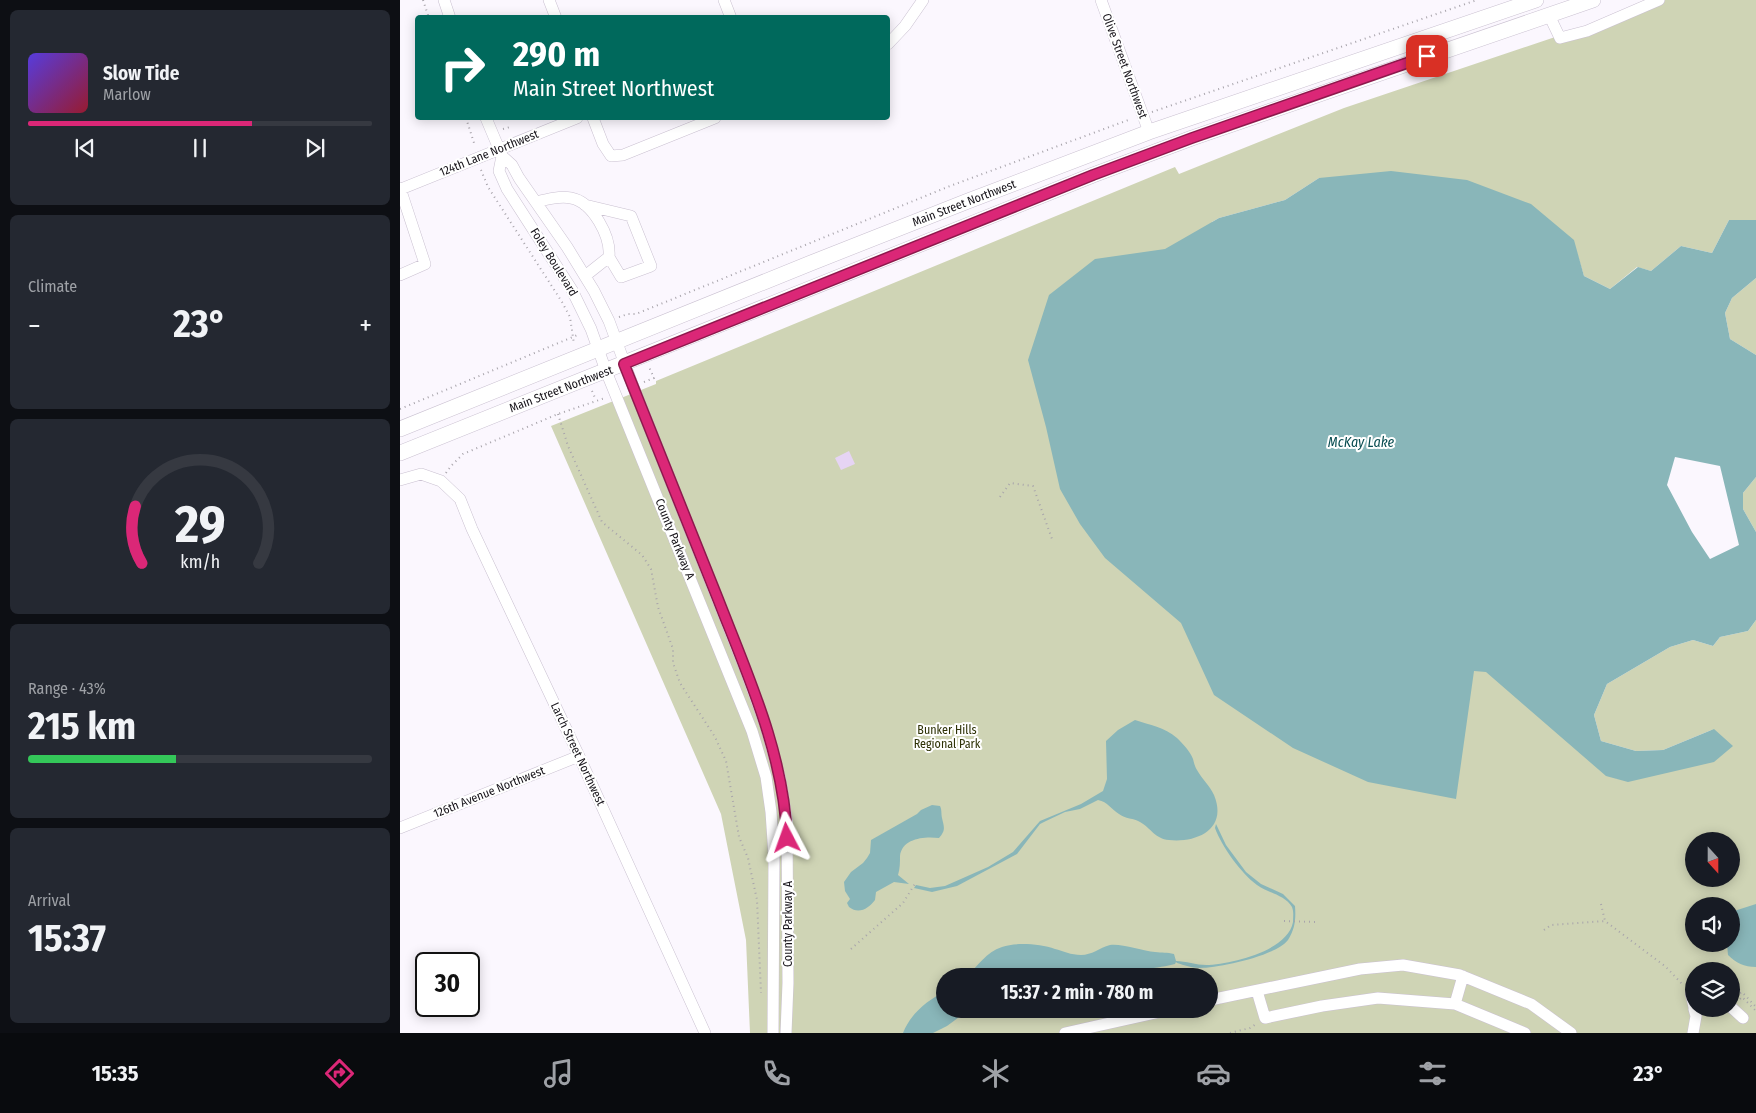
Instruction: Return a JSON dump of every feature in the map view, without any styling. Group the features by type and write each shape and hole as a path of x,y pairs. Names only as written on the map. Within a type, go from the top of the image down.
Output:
{"main road":[{"name":"Main Street Northwest","path":"400,429 492,390 617,342 968,201 1149,132 1536,0"},
{"name":"Main Street Northwest","path":"400,454 1093,175 1192,138 1593,0"}],"street":[{"path":"444,0 449,15"},
{"path":"549,0 555,15"},
{"path":"724,0 730,15"},
{"path":"890,42 905,26 923,0"},
{"name":"Olive Street Northwest","path":"1101,0 1149,132"},
{"path":"1549,15 1560,38 1587,31 1659,0"},
{"name":"Foley Boulevard","path":"487,120 501,152 512,165 585,276 610,321 624,364"},
{"name":"124th Lane Northwest","path":"400,189 476,158 501,152 573,120"},
{"path":"593,120 603,144 611,156 623,155 710,120"},
{"name":"Foley Boulevard","path":"501,152 499,172 507,189 572,290 591,329 606,371"},
{"path":"400,189 425,264 400,275"},
{"path":"536,202 561,197 574,198 585,205 595,215 608,240 609,257 621,277 651,266 631,216 585,205"},
{"path":"585,276 609,257"},
{"name":"County Parkway A","path":"624,364 745,668 766,727 778,769 787,822 788,853 786,1033"},
{"name":"County Parkway A","path":"606,371 752,731 766,777 774,856 773,1033"},
{"path":"400,480 421,474 441,481"},
{"name":"Larch Street Northwest","path":"441,481 460,499 472,529 706,1033"},
{"name":"126th Avenue Northwest","path":"400,828 579,756"},
{"path":"1218,998 1360,969 1403,965 1463,976 1531,1004 1571,1033"},
{"path":"1456,1004 1463,976"},
{"path":"1258,991 1265,1018 1322,1006 1378,998 1456,1004 1525,1033"},
{"path":"1740,1014 1743,1018"},
{"path":"1693,1033 1696,1017"},
{"path":"1065,1033 1132,1018"}],"path":[{"path":"423,0 428,15"},
{"path":"1159,109 1477,0"},
{"path":"628,314 636,314 950,186 1132,119"},
{"path":"400,409 572,338 573,331 570,317 562,302 488,187 476,158 474,142 467,120"},
{"path":"441,481 451,466 463,454 596,400"},
{"path":"558,414 568,446 602,522 642,555 651,569 658,606 673,649 673,663 680,683 715,737 726,761 739,837 748,858 757,900 761,996"},
{"path":"1000,497 1010,482 1034,486 1052,539"},
{"path":"851,949 903,903 916,882"},
{"path":"1601,904 1606,921 1666,966 1685,986"},
{"path":"1284,921 1316,922"},
{"path":"1544,930 1551,925 1606,921"},
{"path":"1740,994 1742,992 1756,1007"},
{"path":"1230,1033 1250,1028 1265,1018"}],"green space":[{"name":"Bunker Hills Regional Park","path":"1665,0 1756,0 1756,220 1729,220 1712,253 1681,246 1651,271 1637,267 1610,289 1584,276 1573,240 1319,178 1285,200 1219,218 1212,222 1617,779 1714,729 1663,750 1636,751 1601,741 1594,715 1607,684 1670,647 1693,640 1713,646 1720,637 1748,631 1756,620 1756,1033 750,1033 746,940 721,814 551,426 1175,167 1179,174 1344,108"},
{"path":"1756,278 1756,355 1730,339 1725,313 1732,298"},
{"path":"1756,477 1756,532 1743,509 1743,493"}],"water":[{"name":"McKay Lake","path":"1391,171 1467,180 1531,204 1574,240 1584,276 1610,289 1638,267 1651,271 1681,246 1712,253 1729,220 1756,220 1756,278 1732,298 1725,313 1730,339 1756,355 1756,477 1743,493 1743,509 1756,532 1756,620 1748,631 1720,637 1713,646 1693,640 1670,647 1607,684 1594,715 1601,741 1636,751 1663,750 1714,729 1733,746 1714,762 1628,782 1606,776 1486,672 1474,671 1456,799 1368,782 1293,748 1214,695 1181,623 1105,558 1080,524 1060,489 1028,360 1049,295 1095,259 1165,249 1219,218 1285,200 1319,178","holes":["1675,457 1720,466 1739,545 1710,559 1692,532 1667,485"]},
{"path":"1135,720 1167,731 1177,738 1190,753 1196,769 1214,795 1217,807 1217,817 1207,831 1190,839 1169,840 1160,838 1144,824 1121,816 1107,804 1098,800 1080,809 1065,812 1040,824 1017,854 957,886 932,892 914,888 916,885 930,888 945,886 988,867 1013,852 1040,821 1081,804 1103,791 1107,779 1106,741 1118,730"},
{"path":"932,805 940,806 944,831 939,838 921,838 905,845 900,856 898,875 909,884 894,882 876,892 875,900 863,910 849,907 847,903 850,899 845,891 844,882 851,872 867,858 870,853 871,840"},
{"path":"1216,824 1226,845 1246,872 1261,884 1283,894 1295,906 1294,928 1288,940 1282,946 1247,960 1200,968 1176,962 1169,966 1154,968 975,968 991,952 1014,944 1049,947 1070,954 1081,955 1089,954 1110,945 1120,945 1171,953 1174,954 1176,961 1206,965 1243,959 1270,948 1281,941 1289,932 1293,922 1292,907 1281,897 1261,888 1245,874 1222,843 1215,828"},
{"path":"1756,904 1756,967 1740,964 1740,962 1737,962 1728,955 1728,952 1740,952 1740,909"},
{"path":"936,997 936,1018 958,1018 933,1033 903,1033 910,1019"}],"building":[{"path":"849,451 855,464 841,470 835,458"}],"route":[{"path":"787,838 787,822 780,778 766,727 745,668 624,364 1093,175 1192,138 1427,56"}]}
